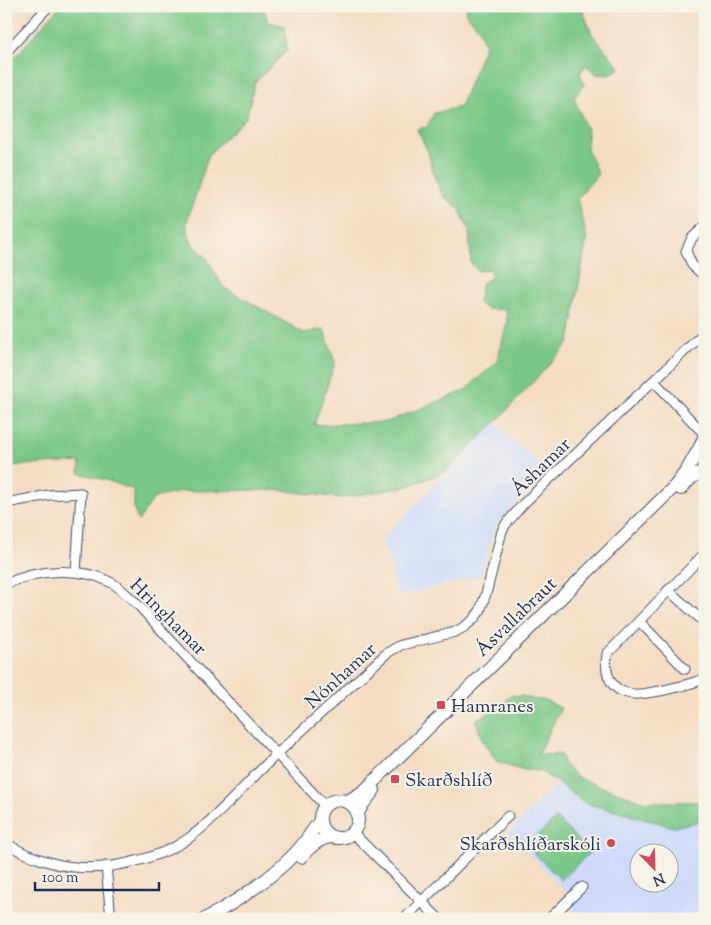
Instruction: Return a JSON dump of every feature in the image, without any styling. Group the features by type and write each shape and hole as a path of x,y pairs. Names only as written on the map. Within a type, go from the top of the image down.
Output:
{"main road":[{"path":"703,439 701,454 705,460"},
{"name":"Ásvallabraut","path":"346,802 364,791 669,492 687,470 703,439"},
{"name":"Ásvallabraut","path":"357,815 366,800 385,778 692,478 705,470"},
{"path":"220,919 264,889 320,840 332,837 343,838 352,832 356,827 357,815 351,805 346,802 335,801 326,806 320,815 324,830 332,837"},
{"path":"205,919 244,895 289,859 304,843 320,820"}],"street":[{"path":"6,52 49,6"},
{"path":"705,226 692,238 686,251 692,265 705,278"},
{"name":"Áshamar","path":"433,637 455,632 473,620 480,611 502,531 512,516 705,332"},
{"path":"654,381 703,439"},
{"path":"6,504 49,495 81,494 76,572"},
{"path":"705,553 607,654 606,664 607,674 612,683 625,692 636,694 666,690 705,679"},
{"name":"Hringhamar","path":"6,584 18,578 49,572 76,572 102,578 114,584 136,604 326,806"},
{"path":"668,590 705,623"},
{"path":"639,621 686,669"},
{"name":"Nónhamar","path":"278,753 387,653 402,645 433,637"},
{"path":"6,843 32,856 72,867 87,868 118,865 148,858 170,849 192,836 278,753"},
{"path":"404,919 508,816"},
{"path":"352,832 439,919"},
{"path":"106,866 111,919"},
{"path":"549,919 582,887"}],"shaded area":[{"path":"495,423 547,472 496,524 480,576 398,596 382,539"},
{"name":"Skarðshlíðarskóli","path":"564,777 627,804 705,810 705,919 583,919 568,904 573,898 508,833"}],"green space":[{"path":"60,6 263,6 268,22 285,26 287,51 255,82 246,118 209,154 186,224 192,243 207,258 223,287 304,333 324,329 335,363 314,425 387,422 464,391 497,362 507,323 506,309 487,309 478,303 482,283 492,277 489,269 478,271 471,263 469,230 459,208 444,197 435,179 428,152 417,129 427,127 434,113 460,107 485,45 478,27 465,13 468,6 581,6 592,34 620,68 609,75 596,74 586,65 580,73 584,85 574,98 587,130 587,149 598,174 577,199 587,237 569,343 495,423 447,471 406,487 340,498 281,490 184,491 154,498 138,521 134,509 134,490 79,473 80,462 6,466 6,67"},
{"path":"511,695 545,700 561,708 538,754 561,755 564,764 576,776 646,802 703,802 705,796 705,820 674,827 585,803 540,771 525,770 497,762 484,743 475,720 503,706"},
{"path":"556,818 590,852 561,880 527,846"}],"place":[{"name":"Hamranes","path":"441,705"},
{"name":"Skarðshlíð","path":"395,779"},
{"name":"Skarðshlíðarskóli","path":"611,843"}]}
